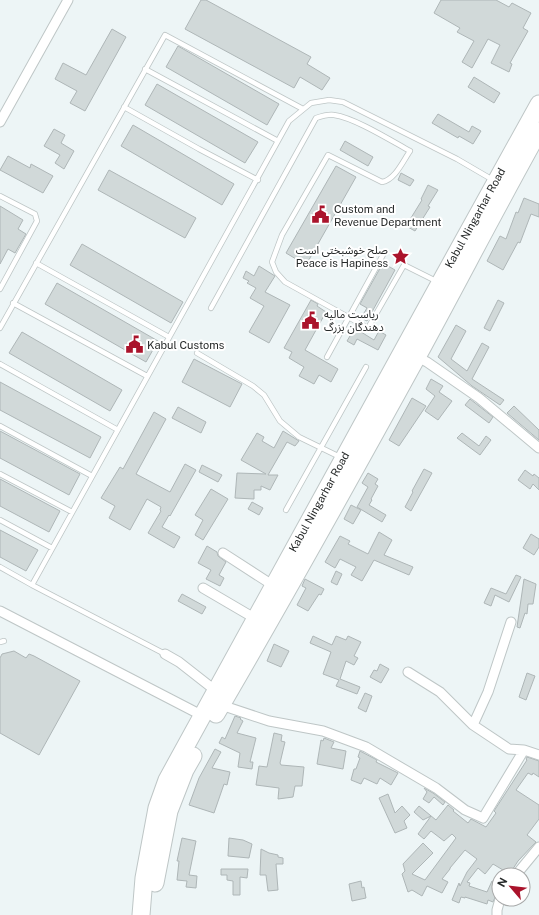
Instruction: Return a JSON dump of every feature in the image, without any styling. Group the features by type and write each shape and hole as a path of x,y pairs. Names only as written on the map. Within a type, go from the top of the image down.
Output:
{"highway":[{"name":"Kabul Ningarhar Road","path":"218,698 256,619 274,586 350,462 417,357 539,104"},
{"name":"Kabul Ningarhar Road","path":"141,915 144,878 157,808 168,780 322,529 350,462 440,283 501,184 539,130"},
{"name":"Kabul Ningarhar Road","path":"150,915 169,812 207,718"}],"street":[{"path":"0,122 68,0"},
{"path":"417,357 427,362 479,398 539,448"},
{"path":"223,553 274,586"},
{"path":"203,588 256,619"},
{"path":"0,611 207,718"},
{"path":"473,725 488,692 511,622"},
{"path":"166,654 179,662 218,698 269,721 323,731 366,747 436,788 465,810 482,818 524,750"},
{"path":"408,672 440,692 473,725 509,749 524,750 539,755"},
{"path":"523,867 539,847"}],"lane":[{"path":"0,328 165,35 303,109"},
{"path":"145,69 278,141"},
{"path":"32,585 147,376 258,180 289,121 303,109 311,103 329,100 343,102 457,159 501,184"},
{"path":"124,107 199,150 258,180"},
{"path":"211,308 316,118 323,115 334,115 352,121 410,151 396,173 385,182 382,182 328,155 282,235 272,262 276,272 285,282 368,328 404,265 440,283"},
{"path":"0,196 35,214 37,221 19,257 0,289"},
{"path":"327,357 384,253"},
{"path":"36,263 169,337"},
{"path":"13,303 147,376"},
{"path":"197,353 253,386 264,395 280,421 299,437 350,462"},
{"path":"0,364 118,430"},
{"path":"286,510 366,367"},
{"path":"0,426 92,476"},
{"path":"0,474 72,512"},
{"path":"0,520 52,548"},
{"path":"0,567 166,654"}],"building":[{"path":"201,0 206,0 311,57 307,64 330,78 322,90 300,77 294,88 185,29"},
{"path":"441,0 496,0 509,7 512,3 531,13 523,28 528,31 510,63 512,64 509,72 491,63 500,45 488,39 472,68 462,62 474,41 457,32 460,28 434,13"},
{"path":"112,29 126,37 85,111 70,103 77,91 55,79 63,63 86,75"},
{"path":"178,46 279,104 267,125 166,67"},
{"path":"474,77 500,93 494,103 468,87"},
{"path":"157,84 258,142 245,163 145,105"},
{"path":"438,114 469,132 472,126 481,131 473,144 459,136 458,138 432,123"},
{"path":"133,125 234,184 222,205 121,146"},
{"path":"54,129 65,135 61,143 74,151 64,169 55,163 60,155 44,146"},
{"path":"345,141 373,157 368,166 340,150"},
{"path":"8,156 30,168 31,164 53,176 43,193 0,170"},
{"name":"Custom and Revenue Department","path":"336,166 356,177 306,265 286,253"},
{"path":"109,170 196,218 185,238 98,190"},
{"path":"401,173 414,180 410,186 398,180"},
{"path":"428,185 438,190 428,206 430,207 415,231 406,226 422,200 421,199"},
{"path":"524,198 539,204 539,217 531,214 520,243 518,242 503,270 487,261 500,236 506,239 516,212 518,213"},
{"path":"0,206 23,220 18,229 26,234 15,253 8,249 0,264"},
{"path":"82,244 183,302 171,323 70,265"},
{"path":"383,263 395,270 367,321 361,318 367,308 360,304"},
{"path":"259,266 275,276 265,292 290,305 269,343 249,332 264,306 250,298 256,288 247,283 249,281 243,278 246,271 254,276"},
{"path":"57,283 158,341 146,362 45,304"},
{"path":"311,300 318,304 317,306 326,312 305,350 338,369 331,382 319,375 314,384 299,376 304,367 289,358 292,352 284,348"},
{"path":"498,300 504,303 490,331 484,328"},
{"path":"456,325 466,331 451,359 467,371 482,343 489,347 472,379 504,400 500,405 472,386 438,357"},
{"path":"353,327 374,340 379,331 386,335 378,350 357,339 354,345 347,341 353,331"},
{"path":"22,332 122,390 110,411 9,353"},
{"path":"194,359 242,384 230,407 182,382"},
{"path":"431,379 443,386 439,392 452,401 438,420 425,411 435,396 426,389"},
{"path":"0,382 101,437 90,458 0,410"},
{"path":"412,398 426,406 399,446 389,440"},
{"path":"470,399 493,417 489,423 465,405"},
{"path":"514,406 539,430 539,440 507,413"},
{"path":"178,407 206,422 201,433 172,418"},
{"path":"154,412 166,419 136,474 170,492 185,464 196,470 170,516 169,515 162,527 180,537 174,548 148,533 161,511 161,507 147,499 130,530 109,518 115,506 101,498 120,467 123,469"},
{"path":"0,431 80,474 69,495 0,458"},
{"path":"283,431 299,441 295,446 287,442 268,475 278,475 270,490 261,486 261,490 254,490 254,499 235,498 237,473 266,474 241,460 257,433 264,437 262,441 274,448"},
{"path":"462,433 479,446 486,436 491,440 480,455 457,438"},
{"path":"202,465 222,475 218,482 199,472"},
{"path":"424,469 432,473 411,511 405,507"},
{"path":"525,470 533,476 534,474 539,478 539,490 533,484 530,489 518,480"},
{"path":"368,473 378,479 375,484 378,486 369,505 386,515 382,522 357,507 368,487 362,483"},
{"path":"0,479 60,511 49,532 0,506"},
{"path":"211,489 228,499 203,540 195,535 203,520 195,515"},
{"path":"252,502 263,508 259,515 248,509"},
{"path":"351,505 361,510 353,524 344,519"},
{"path":"0,530 38,550 26,571 0,557"},
{"path":"379,532 392,540 384,555 413,567 409,575 374,560 362,581 351,575 356,567 340,559 335,568 325,562 340,536 350,541 348,544 368,554"},
{"path":"531,534 539,539 539,547 534,555 523,548"},
{"path":"207,546 217,552 218,556 226,562 219,575 224,578 220,586 206,579 211,570 198,563"},
{"path":"336,571 342,574 337,585 331,582"},
{"path":"516,575 521,577 509,602 495,595 491,606 484,603 491,588 506,594"},
{"path":"305,579 324,589 308,611 297,605 306,588 302,586"},
{"path":"524,579 536,584 533,604 528,604 527,614 525,613 520,628 517,627"},
{"path":"182,594 206,607 202,614 178,601"},
{"path":"313,636 332,645 336,636 346,640 348,636 361,642 354,656 358,658 354,665 346,661 340,679 360,687 357,694 336,686 339,680 323,674 331,652 310,643"},
{"path":"274,644 289,651 281,667 267,661"},
{"path":"14,651 26,658 29,654 34,656 80,681 39,755 0,733 0,658 2,654"},
{"path":"380,664 389,669 381,683 370,677 374,670 377,671"},
{"path":"527,673 535,676 526,700 519,697"},
{"path":"365,693 372,696 366,712 358,708"},
{"path":"235,716 241,718 240,719 243,721 237,733 256,738 250,762 253,762 252,769 238,767 240,753 219,743 222,737 225,739"},
{"path":"274,733 282,735 281,741 285,742 280,763 281,765 304,767 302,786 295,786 293,797 278,799 279,788 256,785 259,766 267,767"},
{"path":"324,738 334,742 331,748 346,751 343,769 317,764 321,740 323,741"},
{"path":"215,749 221,752 212,768 230,772 227,785 224,784 214,813 189,805 199,778"},
{"path":"360,751 377,760 376,762 398,773 391,785 380,778 377,784 364,778 361,784 351,780 354,769 356,769 360,758 358,757"},
{"path":"527,757 539,761 539,777 533,773 532,775 528,773 516,790 539,805 539,819 527,835 536,842 514,867 498,867 493,864 485,874 478,868 467,882 470,883 469,886 487,892 491,883 491,901 488,900 487,904 465,897 461,897 459,903 452,900 459,883 460,886 467,872 477,859 465,850 442,879 448,882 442,893 427,886 422,896 412,890 408,892 402,874 405,871 403,864 423,843 433,853 412,874 425,880 456,838 452,834 444,841 431,831 424,839 418,834 431,816 423,820 414,812 419,806 436,820 448,805 468,823 471,819 486,827 496,813 494,811 527,760"},
{"path":"424,788 445,802 443,805 434,797 429,803 423,799 427,792"},
{"path":"388,794 395,813 402,806 410,815 404,821 407,828 395,833 379,798"},
{"path":"182,838 196,841 189,875 197,876 196,888 186,887 187,881 177,880 179,861 177,861"},
{"path":"229,838 243,840 252,844 249,858 228,856"},
{"path":"261,849 283,858 283,864 276,864 278,890 268,891 266,875 260,875"},
{"path":"221,869 248,869 247,878 240,877 240,895 233,895 233,881 227,880 227,875 221,875"},
{"path":"361,881 366,898 352,901 349,884"}],"place":[{"name":"Custom and Revenue Department","path":"321,215"},
{"name":"صلح خوشبختی است Peace is Hapiness","path":"401,256"},
{"name":"ریاست مالیه دهندگان بزرگ","path":"311,320"},
{"name":"Kabul Customs","path":"134,345"}]}
